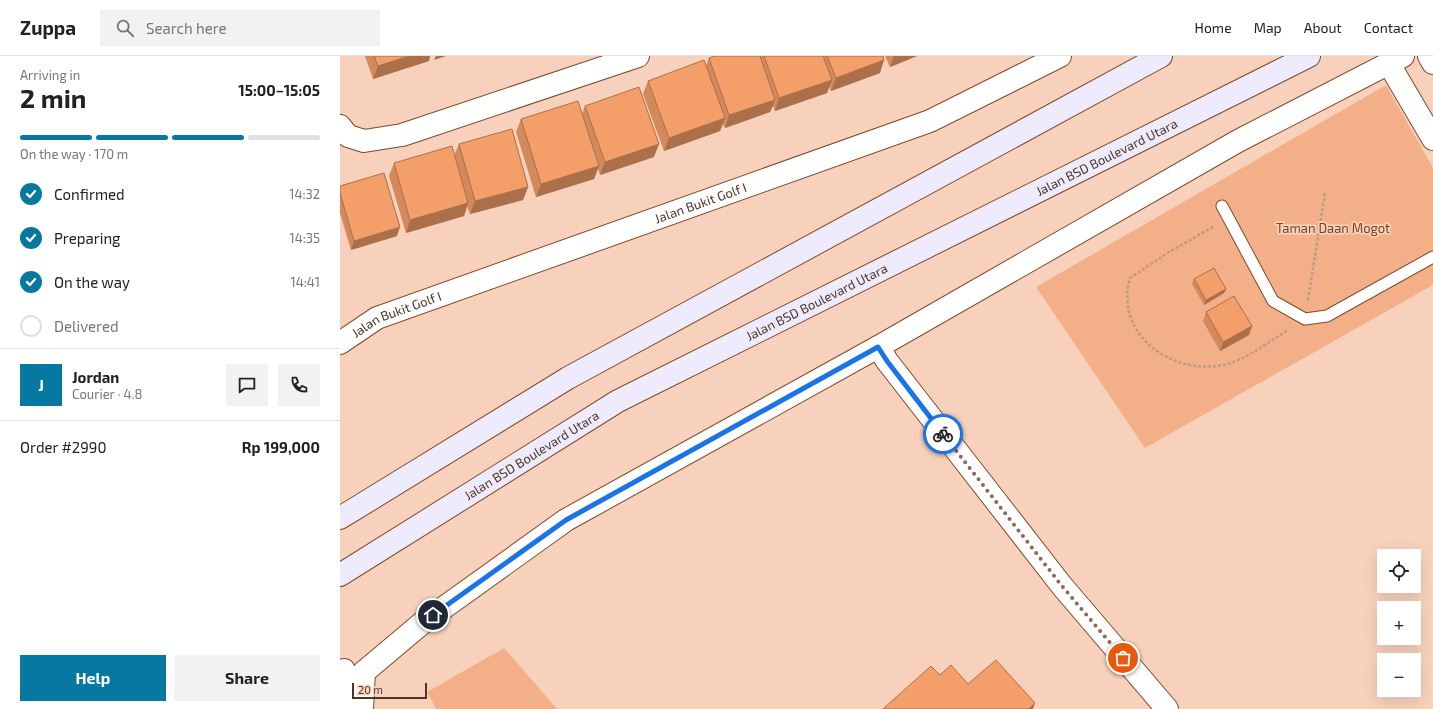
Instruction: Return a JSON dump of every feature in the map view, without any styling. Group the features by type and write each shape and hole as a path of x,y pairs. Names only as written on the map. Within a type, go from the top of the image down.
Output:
{"main road":[{"path":"340,518 568,378 1161,56"},
{"name":"Jalan BSD Boulevard Utara","path":"340,575 618,401 1309,56"}],"street":[{"path":"340,126 348,136 364,141 402,135 638,56"},
{"name":"Jalan Bukit Golf I","path":"340,343 377,318 652,222 930,121 1060,56"},
{"path":"1429,56 1433,63"},
{"path":"351,707 349,670 421,624 566,520 878,347 1238,141 1396,60 1433,139"},
{"path":"878,347 887,361 1062,586 1167,709"}],"lane":[{"path":"1222,206 1273,301 1305,319 1327,316 1433,257"}],"path":[{"path":"1229,218 1169,252 1130,278 1127,290 1127,306 1140,338 1164,356 1189,365 1218,366 1243,358 1305,319 1325,193"}],"green space":[{"name":"Taman Daan Mogot","path":"1386,85 1433,168 1433,285 1145,448 1036,287"},
{"path":"504,648 557,709 436,709 427,692"}],"building":[{"path":"374,56 409,56 378,66"},
{"path":"715,56 760,56 775,100 729,115 709,58"},
{"path":"764,56 823,56 832,80 779,98"},
{"path":"827,56 883,56 884,60 836,78"},
{"path":"704,60 725,118 669,138 648,81"},
{"path":"639,87 659,144 605,162 585,106"},
{"path":"578,101 599,166 541,184 521,119"},
{"path":"512,129 528,187 475,201 459,144"},
{"path":"452,146 468,203 410,220 394,163"},
{"path":"384,173 400,227 354,241 340,193 340,186"},
{"path":"1214,268 1226,289 1206,300 1194,279"},
{"path":"1234,296 1252,326 1223,342 1206,312"},
{"path":"996,660 1035,703 1029,709 883,709 931,666 940,675 951,665 968,684"}],"way so far":[{"path":"943,434 1062,586 1123,658"}],"route":[{"path":"433,615 566,520 878,347 943,434"}]}
